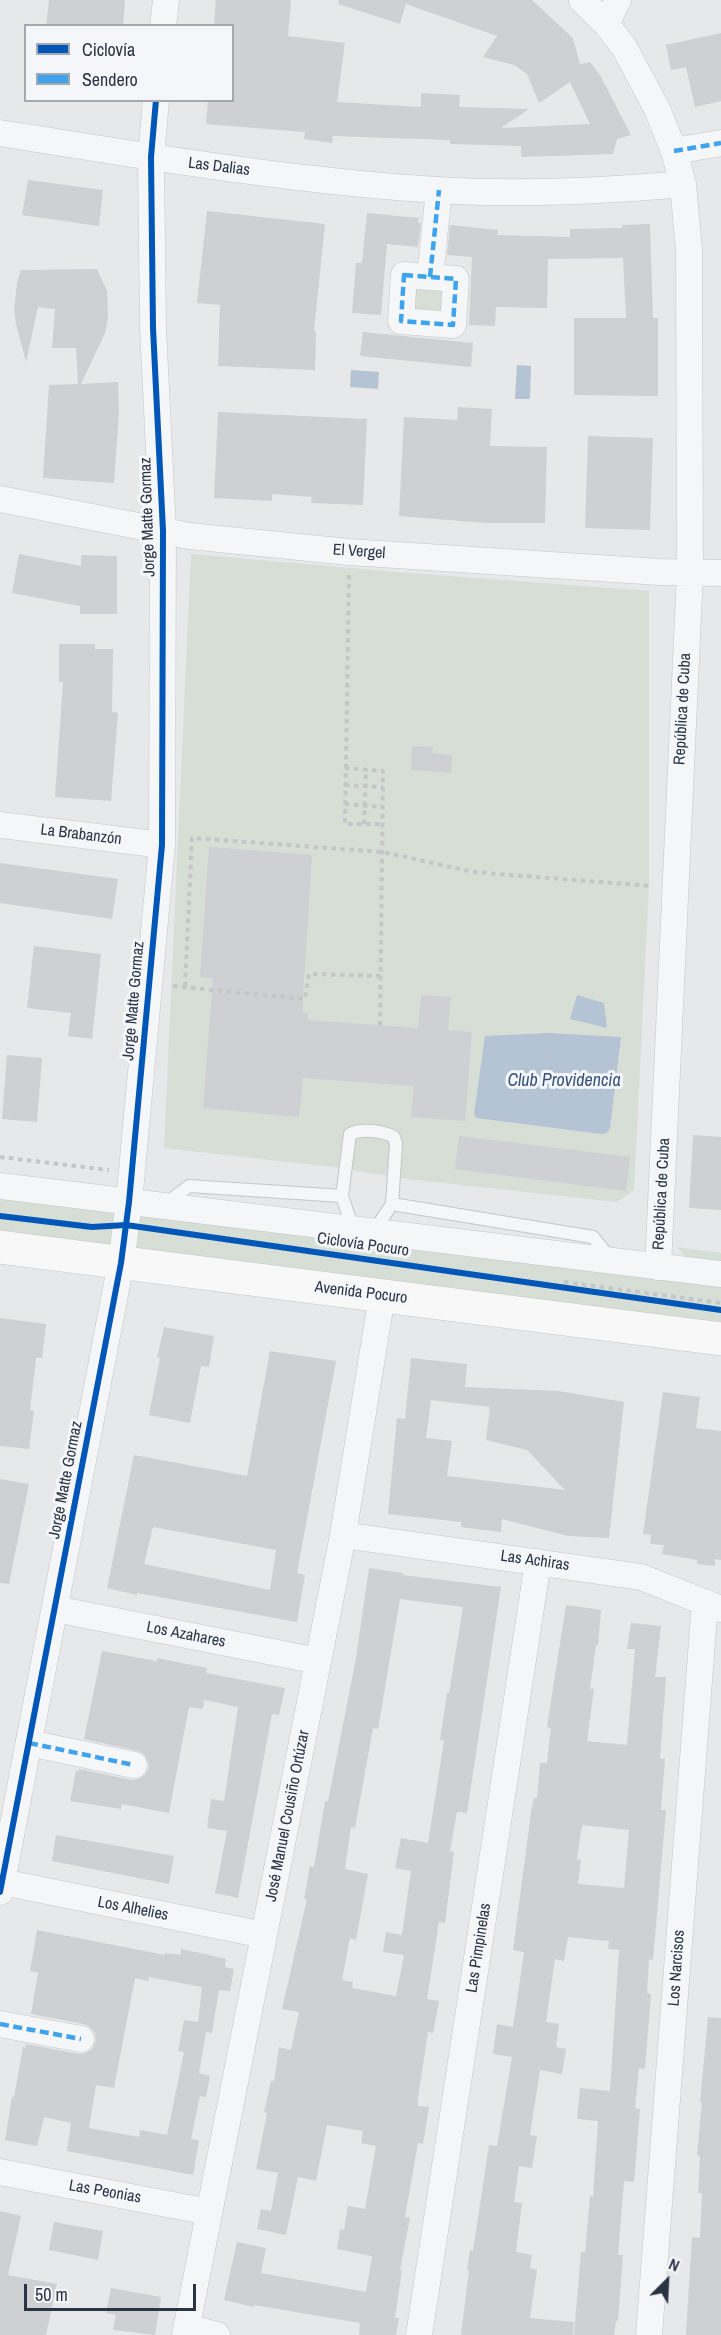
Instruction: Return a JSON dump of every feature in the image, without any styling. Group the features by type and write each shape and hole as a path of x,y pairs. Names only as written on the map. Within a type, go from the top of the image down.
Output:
{"main road":[{"name":"Avenida Pocuro","path":"0,1247 721,1339"}],"street":[{"path":"163,24 166,0"},
{"name":"República de Cuba","path":"582,0 606,24 636,68 674,151 683,184 689,250 690,573 658,1267"},
{"path":"606,24 618,0"},
{"name":"Jorge Matte Gormaz","path":"1,1887 121,1263 132,1172 162,845 164,531 153,328 151,157 156,102"},
{"name":"Las Dalias","path":"0,133 151,157 327,181 439,190 503,193 683,184"},
{"path":"674,151 721,143"},
{"path":"430,277 439,190"},
{"name":"El Vergel","path":"0,499 189,536 349,552 721,573"},
{"name":"La Brabanzón","path":"0,825 162,845"},
{"path":"0,1186 721,1274"},
{"name":"José Manuel Cousiño Ortúzar","path":"186,2331 343,1535 382,1296"},
{"name":"Las Achiras","path":"343,1535 640,1577 713,1606"},
{"name":"Las Pimpinelas","path":"419,2335 538,1562"},
{"name":"Los Narcisos","path":"649,2335 713,1606"},
{"name":"Los Azahares","path":"55,1609 318,1661"},
{"path":"29,1743 134,1765"},
{"name":"Los Alhelies","path":"1,1887 264,1935"},
{"path":"0,2024 81,2039"},
{"name":"Las Peonias","path":"0,2172 209,2212"},
{"path":"186,2331 217,2335"}],"lane":[{"path":"356,1131 388,1133 394,1137 396,1144 392,1204 363,1230 342,1197 350,1134 356,1131"},
{"path":"164,1206 189,1186 342,1197"},
{"path":"392,1204 593,1237 613,1262"}],"path":[{"path":"349,568 345,824 383,824"},
{"path":"345,768 383,771 380,1026"},
{"path":"364,824 366,769"},
{"path":"345,784 383,787"},
{"path":"345,804 383,807"},
{"path":"185,986 192,838 383,852 473,872 650,885"},
{"path":"170,986 305,999 309,974 381,976"},
{"path":"0,1157 132,1172"},
{"path":"556,1286 721,1310"}],"shaded area":[{"path":"411,283 447,286 445,316 409,312"},
{"name":"Club Providencia","path":"191,554 649,591 649,885 634,1190 617,1202 408,1179 333,1167 164,1148"},
{"path":"0,1194 721,1284 721,1325 0,1238"},
{"path":"677,1247 721,1253 721,1263 687,1259"}],"water":[{"path":"517,365 531,366 530,399 515,399"},
{"path":"351,370 379,372 378,389 350,387"},
{"name":"Club Providencia","path":"577,995 604,1003 607,1028 570,1019"},
{"name":"Club Providencia","path":"549,1033 621,1037 610,1128 607,1133 476,1118 474,1114 485,1036"}],"building":[{"path":"49,0 125,0 123,24 46,24"},
{"path":"216,0 291,0 288,36 345,43 337,102 421,107 421,93 460,95 459,107 529,109 501,128 590,124 570,82 539,103 527,74 514,65 483,57 497,36 406,4 400,24 338,4 339,0 532,0 573,38 580,64 590,62 600,75 631,135 617,139 613,154 521,157 521,146 450,144 450,140 333,136 332,143 304,139 305,132 206,124 208,102 234,102 234,24 214,24"},
{"path":"721,33 721,101 695,107 686,67 671,70 666,45"},
{"path":"28,180 103,190 99,226 22,215"},
{"path":"207,211 325,224 314,331 316,331 315,370 218,366 220,305 197,303"},
{"path":"367,213 419,218 418,223 421,223 418,247 387,244 381,315 352,313 356,263 362,263"},
{"path":"650,224 653,318 658,318 658,396 574,395 574,318 626,318 623,258 548,259 547,308 496,307 495,326 469,325 472,257 447,255 450,225 498,230 497,235 570,237 570,229 622,228 622,225"},
{"path":"97,269 107,291 108,318 105,333 81,384 118,382 119,413 114,483 43,478 49,385 78,384 76,348 52,348 55,309 38,307 26,362 14,310 17,283 21,270"},
{"path":"363,332 473,343 471,367 360,356"},
{"path":"458,407 492,409 490,446 547,447 545,523 486,523 399,516 404,417 457,420"},
{"path":"218,412 367,419 363,505 311,503 312,497 272,494 272,501 214,498"},
{"path":"588,436 653,438 650,530 585,528"},
{"path":"19,554 81,566 81,555 117,556 117,614 80,614 80,606 12,593"},
{"path":"59,644 95,644 95,649 113,649 112,712 118,713 111,801 55,797 63,682 59,682"},
{"path":"412,746 433,747 432,753 452,755 451,773 411,770"},
{"path":"209,847 312,855 302,1012 308,1013 307,1020 418,1028 421,995 451,997 448,1030 472,1032 465,1121 411,1117 414,1086 303,1078 299,1117 203,1108 213,978 200,977"},
{"path":"0,863 118,879 112,919 0,903"},
{"path":"34,946 101,954 92,1039 68,1036 71,1013 27,1008"},
{"path":"7,1055 42,1058 37,1122 2,1119"},
{"path":"693,1135 721,1137 721,1210 689,1208"},
{"path":"459,1136 630,1157 626,1191 455,1169"},
{"path":"0,1318 46,1324 42,1358 36,1358 30,1410 34,1411 29,1449 0,1446"},
{"path":"164,1327 214,1336 209,1367 201,1366 190,1423 149,1415"},
{"path":"270,1351 336,1361 297,1573 305,1575 297,1622 107,1588 134,1455 247,1476","holes":["153,1527 276,1550 270,1590 144,1564"]},
{"path":"411,1358 467,1364 465,1387 559,1391 624,1402 609,1538 568,1536 502,1519 501,1532 461,1527 461,1522 388,1514 397,1418 405,1419","holes":["431,1400 490,1407 486,1440 527,1450 565,1490 447,1476 452,1441 426,1438"]},
{"path":"663,1392 700,1397 696,1428 721,1431 721,1560 715,1559 715,1566 697,1564 697,1560 662,1554 664,1545 650,1544 651,1535 643,1534"},
{"path":"0,1479 29,1484 9,1584 0,1583"},
{"path":"369,1568 403,1573 402,1575 501,1587 467,1813 457,1812 450,1851 454,1852 445,1923 439,1922 427,1999 439,2001 433,2033 428,2032 418,2098 418,2106 429,2107 423,2144 418,2143 405,2217 410,2218 400,2270 402,2270 395,2318 399,2318 396,2335 359,2335 360,2323 254,2305 254,2307 224,2300 237,2242 266,2248 261,2273 366,2292 372,2256 337,2249 340,2229 344,2230 348,2206 365,2209 376,2146 361,2143 363,2131 327,2125 316,2181 298,2177 286,2235 257,2229 261,2209 271,2211 278,2173 256,2169 267,2113 264,2112 271,2081 274,2081 279,2047 291,2050 299,2012 282,2009 307,1899 304,1899 310,1866 314,1867 325,1801 328,1801 356,1658","holes":["400,1599 463,1607 440,1740 444,1741 428,1843 401,1838 395,1868 411,1871 402,1935 386,1932 383,1952 404,1955 396,1996 352,1988 353,1982 342,1980 350,1938 356,1940 368,1874 345,1869 351,1827 355,1828 373,1728 378,1729"]},
{"path":"566,1605 601,1610 598,1645 596,1645 590,1689 594,1689 587,1741 627,1745 635,1649 627,1649 631,1623 661,1626 655,1677 666,1677 660,1759 665,1759 661,1810 666,1810 653,1960 649,1959 647,1993 651,1994 645,2069 639,2068 635,2108 640,2109 634,2182 624,2181 618,2255 623,2255 618,2321 616,2321 614,2335 574,2335 581,2252 585,2252 590,2196 593,2197 598,2121 577,2119 580,2088 610,2091 619,1950 608,1949 609,1941 568,1937 564,1961 555,1959 546,2022 559,2024 556,2047 566,2049 562,2074 540,2070 530,2135 537,2136 532,2168 519,2166 514,2202 522,2203 516,2252 532,2255 530,2268 537,2270 530,2318 574,2322 573,2335 461,2335 469,2270 467,2270 470,2250 473,2251 489,2145 497,2146 512,2057 493,2054 497,2024 513,2027 524,1952 513,1950 531,1812 534,1798 537,1798 540,1763 547,1763 551,1728 547,1727","holes":["582,1825 629,1830 624,1888 578,1884 581,1860 577,1859"]},
{"path":"102,1651 157,1661 157,1658 207,1668 206,1673 285,1688 279,1715 272,1714 238,1898 215,1893 227,1831 207,1828 211,1799 224,1801 238,1707 204,1700 203,1709 189,1707 169,1813 122,1804 121,1809 70,1801 76,1771 79,1769 132,1780 145,1775 149,1767 144,1754 138,1751 84,1739"},
{"path":"56,1835 174,1856 169,1884 52,1861"},
{"path":"37,1930 165,1955 165,1953 181,1955 181,1949 226,1959 225,1967 234,1969 230,1991 219,1990 212,2033 206,2032 199,2073 210,2076 206,2097 200,2096 191,2139 199,2140 193,2175 67,2151 71,2123 44,2117 37,2146 5,2140 23,2047 25,2048 26,2044 79,2054 92,2049 96,2041 95,2033 84,2024 31,2014 38,1973 30,1971","holes":["149,1977 202,1987 198,2022 184,2020 178,2051 184,2052 167,2135 140,2130 139,2137 89,2128 96,2085 114,2088 135,1978 148,1981"]},
{"path":"708,2017 721,2018 721,2335 686,2335 692,2237 700,2238 702,2193 698,2193 700,2156 697,2155"},
{"path":"0,2211 21,2216 8,2275 57,2284 46,2335 0,2335"},
{"path":"54,2222 103,2231 98,2260 49,2250"},
{"path":"111,2288 161,2297 155,2335 113,2330 116,2315 106,2313"}],"marked path":[{"path":"674,151 721,143"},
{"path":"430,277 439,190"},
{"path":"404,275 456,279 453,325 401,321 404,275"},
{"path":"29,1743 134,1765"},
{"path":"0,2024 81,2039"}],"cycle path":[{"path":"0,1892 121,1263 129,1202 162,845 163,531 153,328 151,157 156,102"},
{"name":"Ciclovía Pocuro","path":"0,1216 92,1227 126,1225 721,1310"}]}
